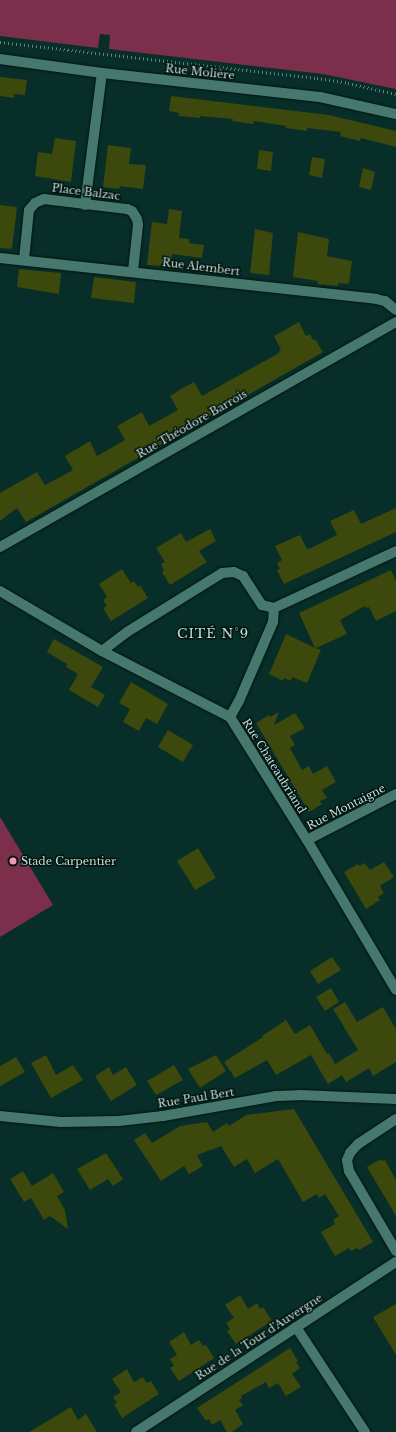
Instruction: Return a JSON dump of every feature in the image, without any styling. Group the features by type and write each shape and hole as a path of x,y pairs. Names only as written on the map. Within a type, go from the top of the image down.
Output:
{"street":[{"name":"Rue Molière","path":"0,59 102,73 320,97 396,114"},
{"path":"85,205 102,73"},
{"name":"Place Balzac","path":"24,259 29,210 31,206 44,199 127,209 135,215 138,225 133,271"},
{"name":"Rue Alembert","path":"0,258 24,259 376,299 385,301 396,310"},
{"name":"Rue Théodore Barrois","path":"0,547 396,322"},
{"path":"102,652 127,632 222,573 234,572 243,576 262,605 274,608 396,551"},
{"name":"Rue Chateaubriand","path":"0,591 102,652 230,717 307,840 396,990"},
{"path":"230,717 273,622 274,608"},
{"name":"Rue Montaigne","path":"307,840 396,794"},
{"name":"Rue Paul Bert","path":"0,1116 61,1122 112,1121 163,1116 276,1096 299,1095 396,1099"},
{"path":"396,1119 358,1144 350,1152 347,1160 349,1171 396,1251"},
{"name":"Rue de la Tour d'Auvergne","path":"136,1432 396,1262"},
{"path":"296,1327 364,1432"}],"path":[{"path":"0,42 317,78 348,83 396,94"}],"shaded area":[{"path":"0,0 396,0 396,89 323,74 109,49 110,35 100,34 98,48 0,36"},
{"name":"Stade Carpentier","path":"0,817 53,905 0,937"}],"building":[{"path":"0,77 27,80 25,95 14,94 14,98 0,96"},
{"path":"171,96 329,115 396,131 396,147 361,138 360,141 340,136 341,132 307,128 307,131 254,121 253,124 232,121 233,119 179,116 179,113 169,111"},
{"path":"55,138 76,141 71,182 35,176 38,152 52,154"},
{"path":"108,145 131,148 129,164 146,165 143,189 120,186 119,189 103,187"},
{"path":"259,150 273,152 271,171 257,169"},
{"path":"312,157 325,159 322,178 309,175"},
{"path":"363,168 375,172 371,190 359,187"},
{"path":"0,205 17,207 12,249 0,248"},
{"path":"169,209 182,211 179,238 189,239 189,243 204,245 202,258 172,254 171,264 163,263 163,266 147,265 152,222 167,224"},
{"path":"255,229 273,233 269,275 250,273"},
{"path":"298,232 329,239 327,256 352,261 349,284 338,283 338,286 317,284 318,281 293,277"},
{"path":"19,269 61,273 59,294 17,287"},
{"path":"94,277 136,282 134,303 91,298"},
{"path":"299,322 306,336 310,334 323,352 26,522 17,508 0,521 0,493 37,472 45,485 73,470 65,456 90,441 97,456 125,440 117,426 142,412 149,426 178,410 170,396 181,389 194,382 202,396 279,353 281,350 274,336"},
{"path":"396,508 396,532 284,584 277,570 280,569 277,563 282,560 275,546 300,535 307,549 311,548 337,535 330,521 354,510 361,524"},
{"path":"210,529 216,541 199,551 207,562 170,585 162,572 164,571 161,564 165,562 156,548 181,533 186,542"},
{"path":"122,569 131,583 134,581 138,587 140,585 148,598 111,621 103,608 107,606 103,600 107,597 99,584"},
{"path":"391,570 396,581 396,611 376,621 369,607 366,608 365,606 340,620 347,634 316,648 321,650 307,683 292,677 291,681 284,678 283,681 269,674 286,634 315,648 299,613"},
{"path":"54,639 103,667 91,687 105,695 98,707 69,690 78,674 66,667 67,664 47,652"},
{"path":"131,682 168,704 157,724 146,718 139,731 123,722 130,709 119,703"},
{"path":"279,712 274,725 295,713 305,728 290,736 295,745 290,748 302,770 309,766 313,774 327,766 336,782 322,790 327,798 320,801 322,804 309,812 256,723 269,715 270,717"},
{"path":"168,730 193,745 183,762 158,747"},
{"path":"198,848 216,878 195,890 177,861"},
{"path":"384,862 394,877 380,886 384,893 378,897 380,900 366,909 344,872 358,864 359,866 365,863 370,870"},
{"path":"332,957 341,970 318,984 310,971"},
{"path":"331,988 339,1002 325,1011 316,997"},
{"path":"345,1002 357,1022 383,1007 396,1029 396,1062 373,1076 369,1068 346,1082 342,1075 328,1084 311,1055 276,1075 267,1060 235,1078 224,1062 286,1020 295,1034 310,1025 327,1054 329,1053 335,1064 358,1050 333,1009"},
{"path":"46,1055 56,1075 73,1065 83,1080 51,1098 31,1063"},
{"path":"216,1055 226,1071 200,1088 188,1069"},
{"path":"16,1057 25,1072 0,1086 0,1066"},
{"path":"174,1065 183,1080 156,1095 147,1081"},
{"path":"109,1067 113,1075 126,1067 137,1085 111,1101 95,1076"},
{"path":"294,1109 373,1242 359,1250 357,1248 351,1251 349,1248 335,1256 321,1232 335,1224 333,1220 339,1216 325,1194 319,1198 317,1194 303,1202 278,1159 255,1173 247,1159 234,1167 221,1146 197,1155 203,1166 189,1174 184,1166 161,1181 134,1140 145,1133 152,1143 180,1126 207,1122 213,1132 227,1123 229,1126 246,1115"},
{"path":"106,1153 123,1179 113,1186 108,1179 90,1190 77,1169"},
{"path":"381,1159 382,1161 385,1160 396,1180 396,1216 367,1167"},
{"path":"23,1171 32,1186 53,1173 64,1192 57,1196 65,1210 68,1229 50,1216 44,1220 31,1198 24,1202 10,1179"},
{"path":"240,1295 248,1309 257,1303 260,1309 263,1307 272,1321 236,1344 227,1331 230,1329 226,1323 234,1318 225,1305"},
{"path":"396,1304 396,1355 373,1317"},
{"path":"184,1332 191,1345 199,1340 203,1346 206,1345 214,1358 179,1381 170,1368 174,1366 170,1359 177,1355 169,1342"},
{"path":"290,1348 298,1361 296,1362 300,1368 292,1374 301,1387 286,1396 278,1383 269,1388 266,1382 241,1396 242,1398 239,1400 243,1405 235,1410 243,1424 232,1432 227,1432 220,1420 212,1425 209,1419 206,1421 197,1408"},
{"path":"127,1369 134,1382 143,1377 147,1383 151,1381 159,1394 122,1418 114,1404 117,1403 113,1397 121,1392 112,1379"},
{"path":"71,1407 78,1420 86,1414 97,1432 29,1432"}],"place":[{"name":"Stade Carpentier","path":"13,861"}],"district":[{"name":"CITÉ N°9","path":"213,634"}]}
